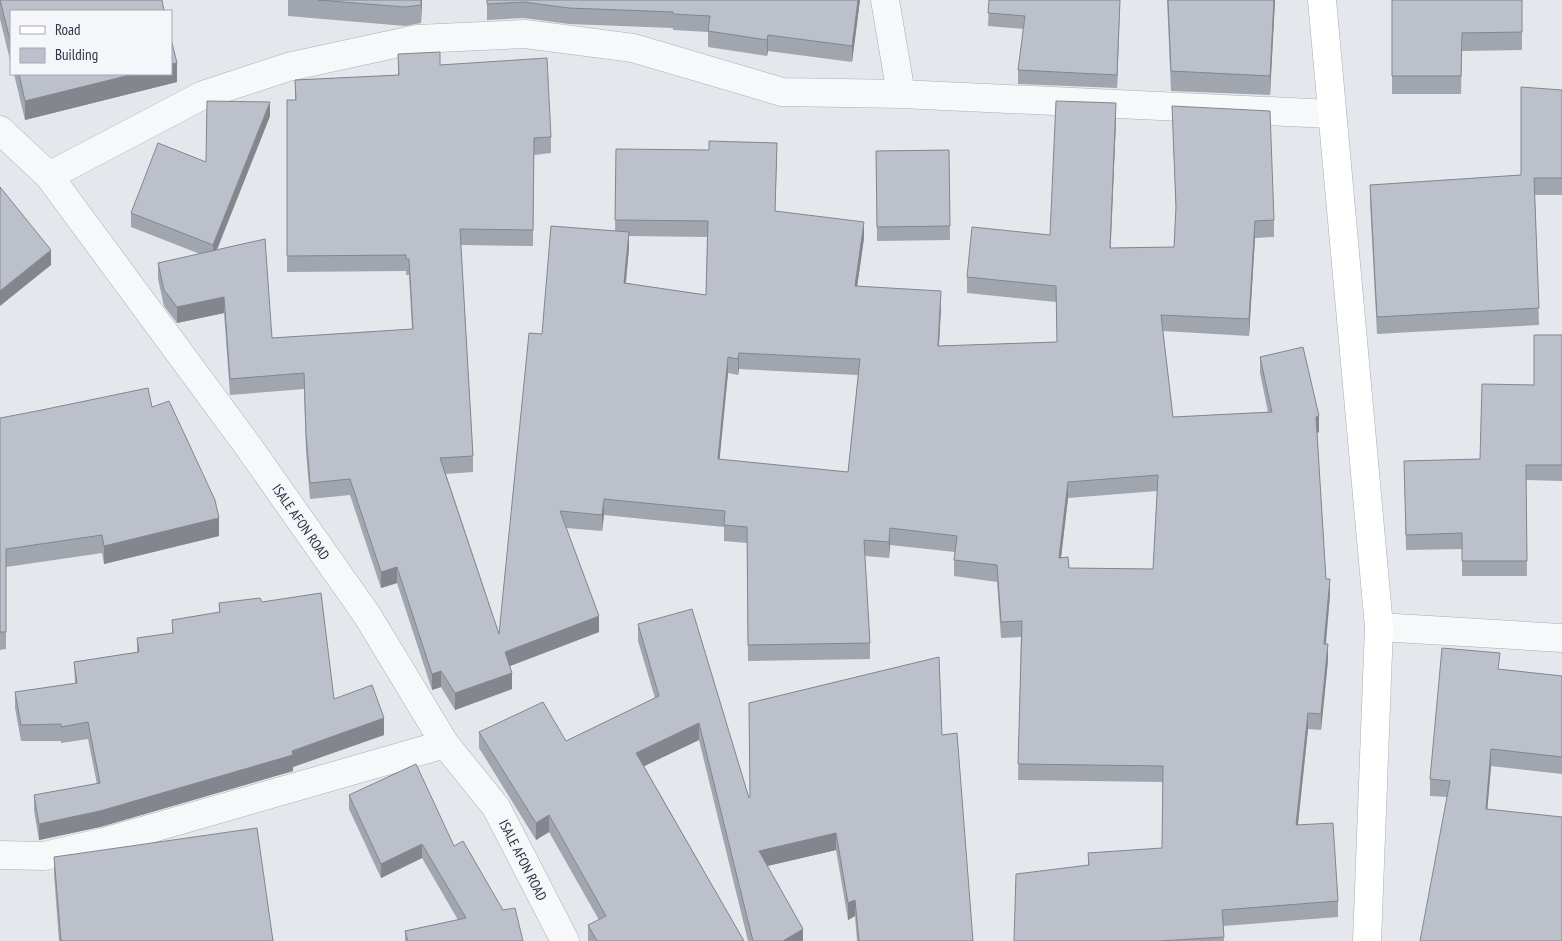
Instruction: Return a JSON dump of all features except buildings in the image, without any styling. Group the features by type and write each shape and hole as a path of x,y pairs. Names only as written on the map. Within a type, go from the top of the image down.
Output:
{"main road":[{"path":"1322,0 1379,626 1367,941"}],"street":[{"path":"885,0 901,94"},
{"path":"49,176 203,95 288,67 417,39 525,34 633,48 782,92 901,94 1332,114"},
{"name":"ISALE AFON ROAD","path":"0,130 49,176 248,446 367,615 445,744 496,807 565,941"},
{"path":"1379,626 1562,638"},
{"path":"0,855 44,856 104,842 445,744"}]}
